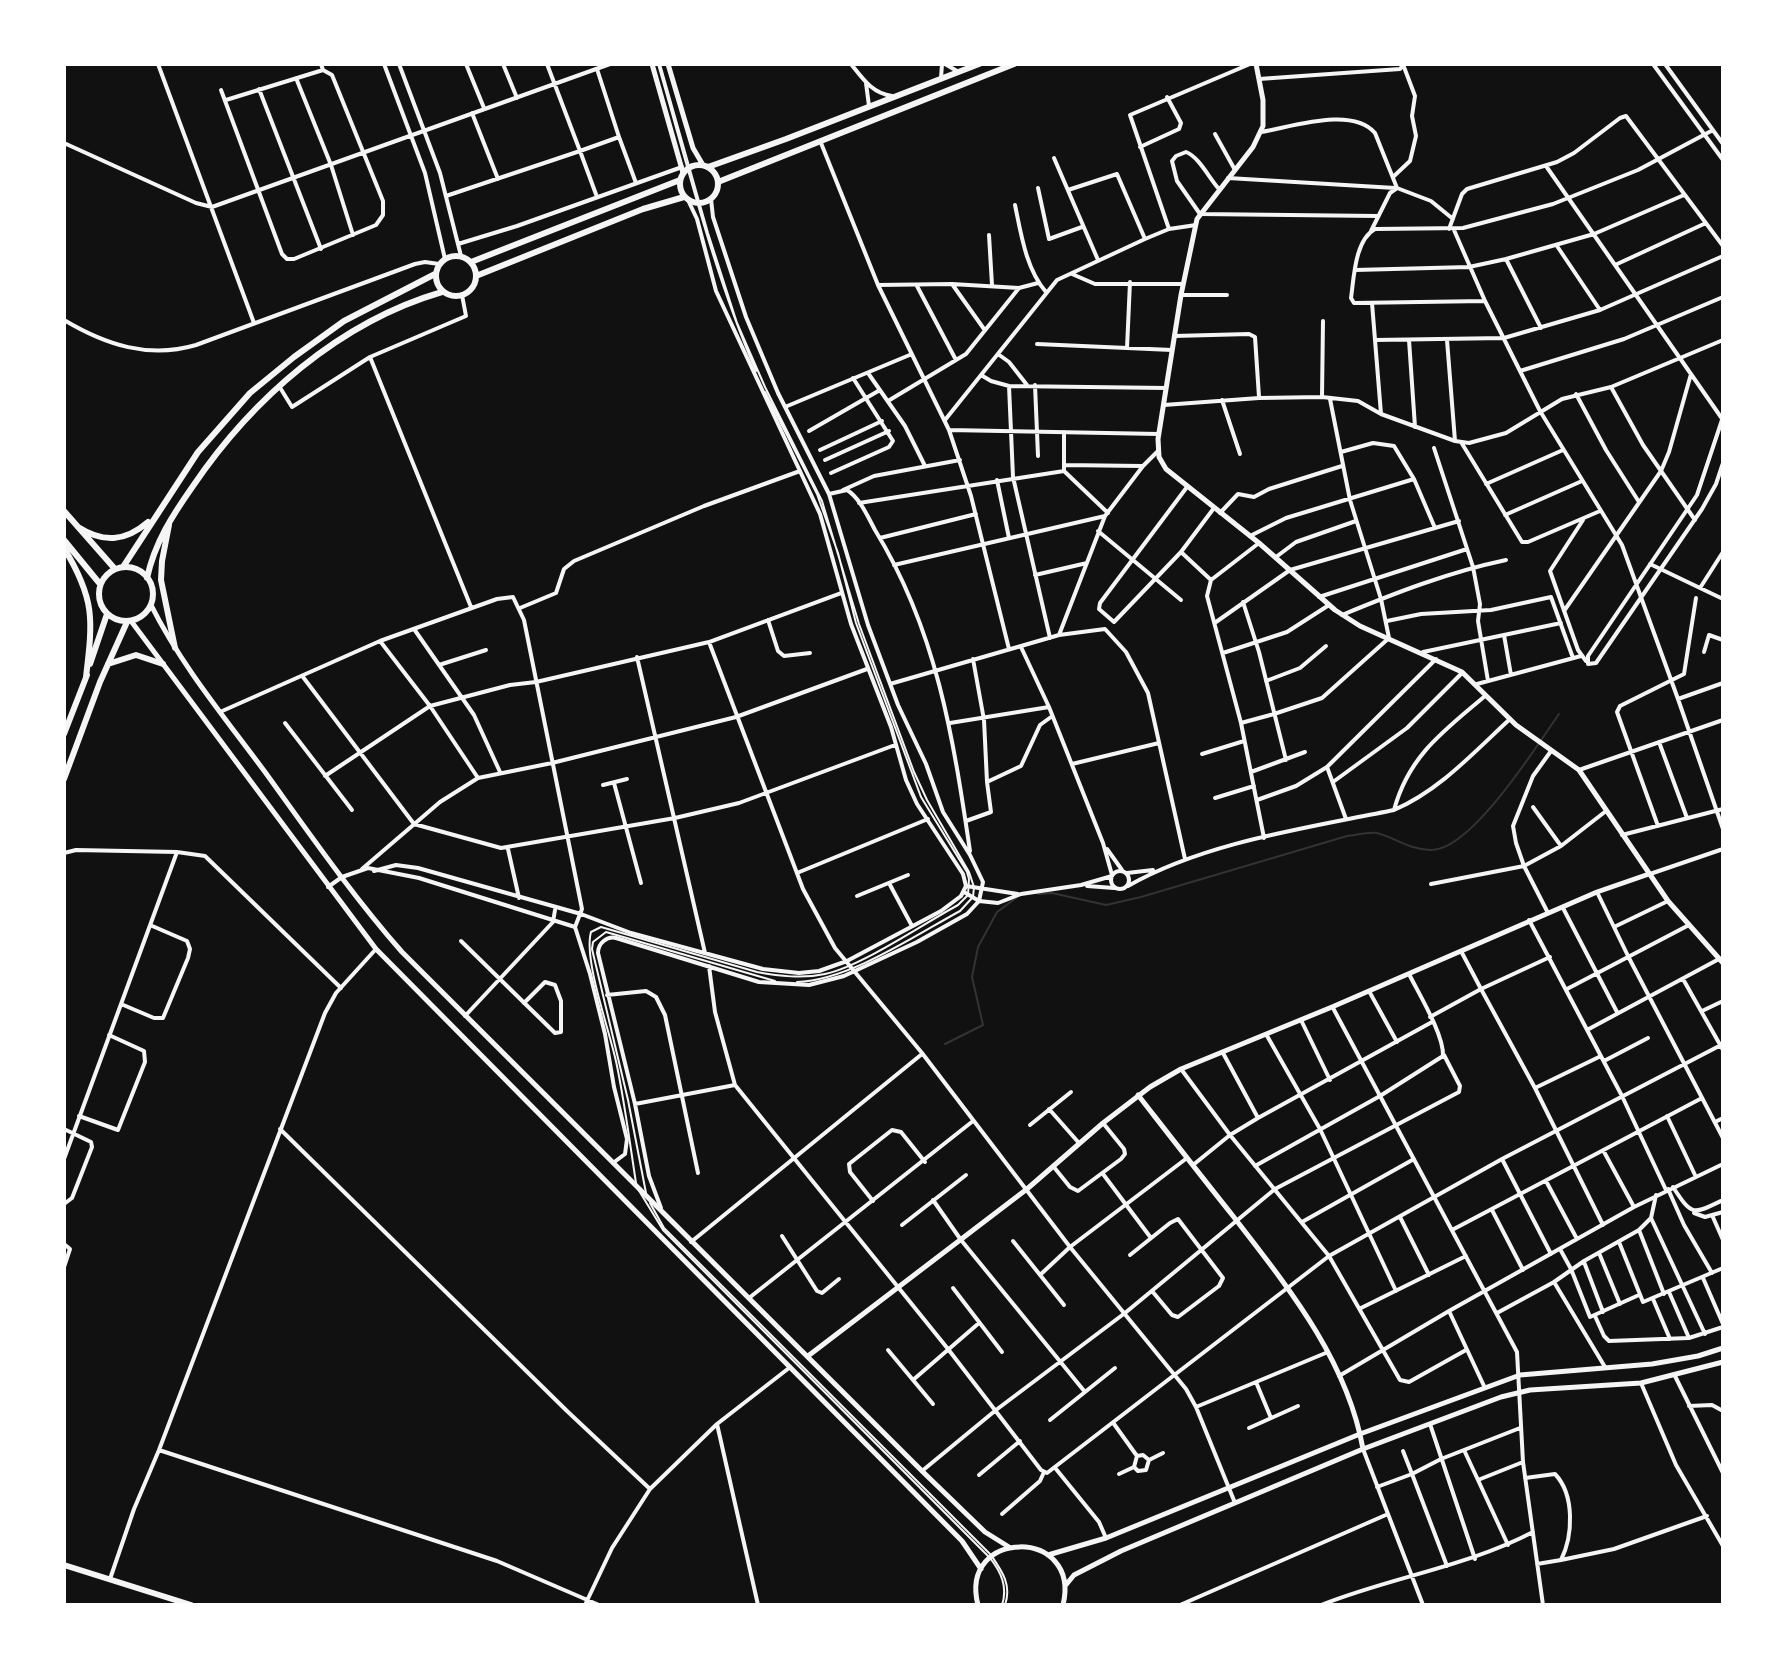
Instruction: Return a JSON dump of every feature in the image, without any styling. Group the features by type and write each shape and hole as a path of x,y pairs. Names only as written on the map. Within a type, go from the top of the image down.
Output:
{"main road":[{"path":"471,262 685,171 902,95 979,64"},
{"path":"718,182 1014,64"},
{"path":"476,276 628,215 686,199 699,203 711,199 718,182 713,171 706,166"},
{"path":"685,171 686,199"},
{"path":"129,622 116,620 100,606 100,584 106,575 119,568 213,433 269,377 344,321 435,274 442,261 461,256 471,262 476,276 472,288 462,295 452,296 442,292 435,274"},
{"path":"147,578 155,547 171,518 249,414 279,386 364,326 411,302 442,292"},
{"path":"64,511 119,568 132,568 147,578 153,591 151,605 146,613 129,622 108,664 64,779"},
{"path":"78,527 90,535 116,539 132,533 156,514"},
{"path":"171,518 161,580 175,648"},
{"path":"64,540 100,584"},
{"path":"64,548 81,577 90,603 91,633 86,677"},
{"path":"64,734 107,614"},
{"path":"108,664 136,655 163,664"},
{"path":"64,1565 191,1605"}],"street":[{"path":"158,64 254,323"},
{"path":"64,320 102,340 156,352 196,345 415,264 442,261 435,210 411,134 384,64"},
{"path":"399,64 425,129 461,256"},
{"path":"466,64 484,108"},
{"path":"503,64 517,98"},
{"path":"547,64 597,197"},
{"path":"586,64 589,72"},
{"path":"64,143 196,203 212,207 610,64"},
{"path":"458,244 636,183 685,171 657,64"},
{"path":"668,64 693,148 706,166"},
{"path":"851,64 865,81 881,93 902,95"},
{"path":"941,80 943,64 959,72"},
{"path":"1169,229 1130,115 1167,97 1253,64 1259,79 1263,110 1261,132 1200,214 1196,225 1174,336 1158,451 1166,469 1276,557 1342,615 1462,672 1530,736 1579,770 1668,901 1721,961 1617,1012 1587,1031"},
{"path":"1653,64 1723,160"},
{"path":"1665,64 1723,144"},
{"path":"1259,79 1400,69 1404,65 1415,96 1412,116 1416,136 1410,161 1393,177"},
{"path":"221,90 284,258 294,259 376,225 383,215 383,201 332,75 322,67 225,100"},
{"path":"597,69 636,183"},
{"path":"296,78 331,165 353,235"},
{"path":"865,81 869,91 869,107"},
{"path":"259,89 321,249"},
{"path":"1140,147 1179,129 1181,123 1167,97"},
{"path":"472,113 498,179"},
{"path":"1723,246 1631,119 1624,116 1574,153 1546,166 1467,189 1462,194 1451,229 1540,411 1617,535 1720,810 1723,829"},
{"path":"1261,132 1327,121 1358,121 1375,133 1396,188 1361,246 1352,301 1485,301"},
{"path":"1371,231 1451,229 1569,199 1660,160 1713,130"},
{"path":"1215,134 1235,170"},
{"path":"446,196 619,137"},
{"path":"821,143 878,285 949,430 969,485 1009,649"},
{"path":"1200,214 1177,181 1172,161 1186,152 1194,155 1219,189"},
{"path":"1054,158 1098,260"},
{"path":"1546,166 1723,419 1704,479 1688,509 1586,658 1587,662"},
{"path":"1068,190 1117,174 1145,239"},
{"path":"1228,178 1396,188 1431,201 1453,219"},
{"path":"1038,188 1049,239 1082,227"},
{"path":"1355,270 1469,267 1506,259 1594,234 1685,194"},
{"path":"686,199 697,219 716,291 826,531 842,593 912,793 963,874 969,890 979,901 998,903 1021,894 1081,885 1124,872 1160,869"},
{"path":"374,871 406,865 581,914 631,933 763,969 787,972 851,966 917,942 967,914 979,901 982,890 980,873 943,812 926,764 890,684 864,615 829,494 785,407 746,317 713,217 711,199"},
{"path":"1015,205 1022,239 1038,283 1046,292"},
{"path":"1200,214 1378,216"},
{"path":"1615,265 1706,223"},
{"path":"945,420 1057,280 1169,229 1196,225"},
{"path":"989,235 992,285"},
{"path":"1557,246 1600,310"},
{"path":"1375,340 1504,338 1600,310 1723,256"},
{"path":"1506,259 1541,328"},
{"path":"1071,273 1095,284 1183,284"},
{"path":"1127,348 1130,282"},
{"path":"878,285 952,284 1019,288 1038,283"},
{"path":"952,284 984,329"},
{"path":"917,286 956,360"},
{"path":"888,401 966,354 1019,288"},
{"path":"279,386 292,407 370,357 466,316 462,295"},
{"path":"1181,295 1227,295"},
{"path":"1520,371 1590,351 1658,326 1723,297"},
{"path":"1372,303 1381,414"},
{"path":"1322,397 1323,321"},
{"path":"1174,336 1249,334 1255,337 1259,398"},
{"path":"1447,339 1458,442 1521,540 1526,543 1600,511"},
{"path":"1409,340 1415,427"},
{"path":"1164,405 1259,398 1322,397 1358,401 1381,414 1458,442 1481,441 1506,433 1540,411 1576,394 1611,387 1723,340"},
{"path":"1037,344 1172,350"},
{"path":"785,407 912,354"},
{"path":"998,354 1009,362 1027,385"},
{"path":"370,357 471,608"},
{"path":"868,372 905,426 925,466"},
{"path":"1564,611 1661,471 1691,374"},
{"path":"981,375 1009,386 1166,388"},
{"path":"831,473 892,444 893,437 853,378"},
{"path":"1035,385 1038,456"},
{"path":"1009,386 1013,477 1050,638"},
{"path":"1611,387 1633,428 1695,520"},
{"path":"809,431 880,390"},
{"path":"1576,394 1606,450 1640,503"},
{"path":"1330,398 1350,500 1381,599 1389,638"},
{"path":"1222,400 1240,454"},
{"path":"820,450 882,421"},
{"path":"949,430 1159,434"},
{"path":"825,460 889,431"},
{"path":"1064,432 1064,468 1107,514"},
{"path":"1341,452 1373,443 1389,444 1399,450 1435,528"},
{"path":"1434,448 1473,567 1488,681"},
{"path":"1486,484 1563,450"},
{"path":"1059,635 1107,514 1158,451"},
{"path":"829,494 874,476 960,460"},
{"path":"1585,518 1550,568 1581,656 1590,665 1596,663 1695,520 1712,493 1723,463"},
{"path":"859,503 1064,468 1143,466"},
{"path":"1220,513 1238,494 1254,497 1269,489 1343,466"},
{"path":"520,608 556,593 564,569 574,561 704,506 800,471"},
{"path":"1250,536 1286,518 1414,479"},
{"path":"997,480 1009,538"},
{"path":"1505,515 1582,481"},
{"path":"1114,622 1098,607 1187,487"},
{"path":"842,490 853,493 880,538 936,669 950,723 970,855"},
{"path":"890,684 1059,635 1105,629 1181,552 1214,508"},
{"path":"880,538 976,514"},
{"path":"894,565 1107,514"},
{"path":"1276,557 1296,542 1356,521"},
{"path":"1216,622 1290,570 1459,521"},
{"path":"1098,531 1181,600"},
{"path":"1259,543 1211,580 1207,596 1241,723 1264,838"},
{"path":"1319,597 1467,549"},
{"path":"1181,552 1211,580"},
{"path":"1700,588 1723,552"},
{"path":"1342,615 1473,567 1506,560"},
{"path":"1035,575 1087,563"},
{"path":"1650,564 1723,599"},
{"path":"325,776 430,706 709,642 842,593"},
{"path":"220,712 380,641 506,596 513,597 520,608 567,838 581,914 575,927 598,1004 627,1139 625,1154 613,1163"},
{"path":"1387,621 1421,614 1479,610 1551,597 1573,658"},
{"path":"1658,826 1618,708 1681,676 1685,670 1696,598"},
{"path":"1243,602 1286,760"},
{"path":"151,605 175,648 220,712 392,940 922,1471 985,1532 1009,1547"},
{"path":"1223,653 1299,626 1329,605"},
{"path":"768,620 778,651 784,656 810,653"},
{"path":"129,622 287,827 376,949 962,1541 981,1569"},
{"path":"1423,652 1561,623"},
{"path":"414,629 474,715 500,772"},
{"path":"1105,629 1126,652 1148,693 1185,859"},
{"path":"1504,635 1511,675"},
{"path":"1704,652 1709,635 1723,640"},
{"path":"1241,723 1322,698 1389,638"},
{"path":"380,641 430,706 478,778"},
{"path":"709,642 818,920 1070,1247 1175,1376 1196,1407 1235,1503"},
{"path":"1266,681 1300,668 1326,646"},
{"path":"1021,647 1072,764 1103,843 1112,875 1111,883 1116,888"},
{"path":"439,665 486,650"},
{"path":"1477,684 1581,656"},
{"path":"637,657 705,953"},
{"path":"965,821 991,812 984,720 973,659"},
{"path":"1257,800 1296,786 1327,767 1437,659"},
{"path":"362,869 440,802 478,778 552,763 736,717 867,669"},
{"path":"1333,782 1407,728 1462,672"},
{"path":"303,677 414,824 508,848 675,818 739,803 895,745"},
{"path":"1678,699 1723,683"},
{"path":"1394,810 1403,781 1418,756 1487,694"},
{"path":"950,723 984,720 1049,707"},
{"path":"987,782 1021,766 1040,725 1052,716"},
{"path":"1081,885 1122,889 1185,859 1264,838 1394,810 1431,791 1510,719"},
{"path":"1579,770 1723,720"},
{"path":"285,723 352,810"},
{"path":"1202,754 1244,741"},
{"path":"1659,742 1687,818"},
{"path":"1072,764 1159,743"},
{"path":"1548,913 1524,866 1514,833 1515,816 1533,776 1551,750"},
{"path":"1251,772 1305,752"},
{"path":"1327,767 1346,819"},
{"path":"603,785 627,779"},
{"path":"614,783 641,883"},
{"path":"1215,798 1254,786"},
{"path":"1533,807 1561,846"},
{"path":"1622,835 1720,810"},
{"path":"1431,884 1524,866 1561,846 1606,811"},
{"path":"797,873 928,819"},
{"path":"1103,843 1130,880 1128,886"},
{"path":"508,848 519,898"},
{"path":"808,1356 1027,1189 1138,1095 1181,1069 1597,892 1723,849"},
{"path":"64,853 76,850 201,854 210,859 341,988"},
{"path":"64,1159 177,852"},
{"path":"328,887 342,877 368,868 419,878 575,927"},
{"path":"857,896 908,875"},
{"path":"889,883 912,926"},
{"path":"664,1214 649,1176 598,949 611,937 759,982 820,984 947,907 969,890 1021,894"},
{"path":"1597,892 1723,1138"},
{"path":"1614,927 1668,901"},
{"path":"1562,907 1617,1012"},
{"path":"465,1016 553,922 556,908"},
{"path":"1529,920 1622,1096 1684,1225 1712,1273"},
{"path":"121,1004 154,1018 163,1018 188,958 190,949 187,941 150,925"},
{"path":"1567,989 1689,925"},
{"path":"461,941 500,981 555,1033 561,1032 561,1001 555,985 545,982 524,1003"},
{"path":"110,1579 134,1509 325,1013 341,988 376,949"},
{"path":"1461,951 1535,1088 1603,1225"},
{"path":"1193,1165 1230,1135 1258,1118 1397,1042 1481,989 1550,957"},
{"path":"709,966 715,1012 735,1085 1044,1472"},
{"path":"922,1471 996,1410 1125,1313 1275,1189 1459,1092 1460,1086 1409,974"},
{"path":"1044,1472 1056,1468 1329,1256 1502,1159 1722,1046 1683,978"},
{"path":"607,995 641,990 656,997 665,1015 698,1173"},
{"path":"1369,991 1397,1042"},
{"path":"1702,1011 1723,1001"},
{"path":"1332,1007 1515,1346 1520,1375 1523,1462 1543,1605"},
{"path":"1301,1020 1330,1080"},
{"path":"1266,1034 1320,1129 1396,1291"},
{"path":"79,1116 118,1130 145,1062 144,1051 109,1035"},
{"path":"1535,1088 1648,1038"},
{"path":"691,1242 922,1053"},
{"path":"1223,1053 1258,1118"},
{"path":"1255,1166 1380,1096 1444,1055"},
{"path":"1181,1069 1230,1135 1329,1256 1399,1379 1405,1383 1466,1350"},
{"path":"635,1104 735,1085"},
{"path":"1030,1125 1071,1092"},
{"path":"1138,1095 1287,1286 1328,1352 1423,1605"},
{"path":"1452,1230 1702,1098"},
{"path":"1049,1109 1079,1144"},
{"path":"1667,1116 1696,1177"},
{"path":"1715,1122 1723,1118"},
{"path":"749,1298 974,1121"},
{"path":"1053,1166 1076,1191 1085,1188 1124,1157 1125,1151 1103,1123"},
{"path":"64,1129 91,1142 92,1147 72,1198 64,1204"},
{"path":"280,1129 650,1489"},
{"path":"873,1201 850,1172 849,1164 892,1130 901,1132 925,1162"},
{"path":"1603,1150 1634,1207"},
{"path":"1040,1275 1070,1247 1187,1158"},
{"path":"1302,1222 1414,1159"},
{"path":"1502,1159 1551,1254"},
{"path":"1339,1376 1634,1207 1723,1164"},
{"path":"1103,1174 1151,1238"},
{"path":"902,1225 966,1175"},
{"path":"1546,1181 1577,1239"},
{"path":"1669,1189 1701,1217 1723,1212"},
{"path":"1497,1314 1639,1230 1651,1218 1656,1195"},
{"path":"933,1200 961,1240 1085,1392"},
{"path":"1692,1211 1699,1212 1723,1200"},
{"path":"1492,1210 1523,1270"},
{"path":"1712,1215 1723,1240"},
{"path":"1400,1217 1429,1275"},
{"path":"1651,1218 1705,1334"},
{"path":"1130,1255 1178,1219 1223,1276 1219,1286 1177,1317 1152,1291"},
{"path":"1639,1230 1689,1338"},
{"path":"782,1236 817,1291 822,1293 839,1279"},
{"path":"1013,1241 1064,1305"},
{"path":"1619,1242 1643,1302 1723,1269"},
{"path":"64,1244 70,1249 64,1267"},
{"path":"1560,1249 1590,1317 1639,1295"},
{"path":"1599,1253 1620,1304"},
{"path":"1361,1308 1466,1255"},
{"path":"1584,1261 1603,1312"},
{"path":"1595,1316 1607,1340 1689,1338 1705,1334 1723,1325 1702,1277"},
{"path":"1554,1282 1606,1369"},
{"path":"953,1288 1002,1352"},
{"path":"1653,1299 1670,1339"},
{"path":"1449,1311 1484,1386"},
{"path":"913,1380 979,1323"},
{"path":"1048,1555 1106,1538 1484,1386 1520,1375 1667,1361 1723,1348"},
{"path":"888,1350 933,1404"},
{"path":"1196,1407 1328,1352"},
{"path":"1065,1586 1074,1575 1096,1563 1235,1503 1363,1449 1520,1391 1641,1383 1723,1362"},
{"path":"587,1602 612,1548 650,1489 717,1424 789,1368"},
{"path":"1050,1420 1115,1368"},
{"path":"1675,1376 1723,1473"},
{"path":"1256,1382 1271,1418"},
{"path":"1641,1383 1676,1465 1723,1546"},
{"path":"1689,1406 1712,1405 1723,1411"},
{"path":"1249,1428 1298,1406"},
{"path":"1430,1423 1475,1559"},
{"path":"717,1424 758,1605"},
{"path":"1114,1424 1137,1456"},
{"path":"1377,1487 1520,1428"},
{"path":"979,1475 1020,1441"},
{"path":"159,1450 497,1561 599,1605"},
{"path":"1464,1450 1508,1545"},
{"path":"1403,1451 1447,1566"},
{"path":"1149,1460 1163,1453"},
{"path":"1119,1474 1134,1467 1144,1471 1150,1466 1143,1455 1137,1456"},
{"path":"1134,1467 1137,1456"},
{"path":"1478,1480 1523,1462"},
{"path":"1056,1468 1099,1522 1106,1538"},
{"path":"1002,1514 1040,1481 1044,1472"},
{"path":"1525,1478 1554,1474 1564,1486 1569,1514 1569,1542 1561,1560"},
{"path":"1180,1605 1388,1514"},
{"path":"1537,1564 1614,1549 1707,1516"},
{"path":"1321,1605 1412,1574 1475,1559 1533,1532"},
{"path":"978,1605 976,1591 981,1569 991,1556 1009,1547 1029,1546 1048,1555 1060,1569 1065,1586 1063,1605"},
{"path":"1342,1596 1346,1605"}],"lane":[{"path":"685,171 699,203 735,321 759,380 822,508 856,623 909,768 921,797 967,872 971,902 960,911 822,979 781,982 754,977 606,932 593,942 592,949 628,1100 647,1198 664,1228 991,1556 1005,1577 1009,1594 1003,1605"},
{"path":"969,890 958,905 851,966 816,976 757,972 601,927 591,932 588,942 618,1067 637,1187 663,1230 991,1556"}],"waterway":[{"path":"1038,894 1052,893 1106,905 1366,833 1377,833 1422,849 1446,846 1464,834 1501,795 1559,714"},
{"path":"945,1044 983,1025 972,977 978,947 997,912 1016,898"}]}
